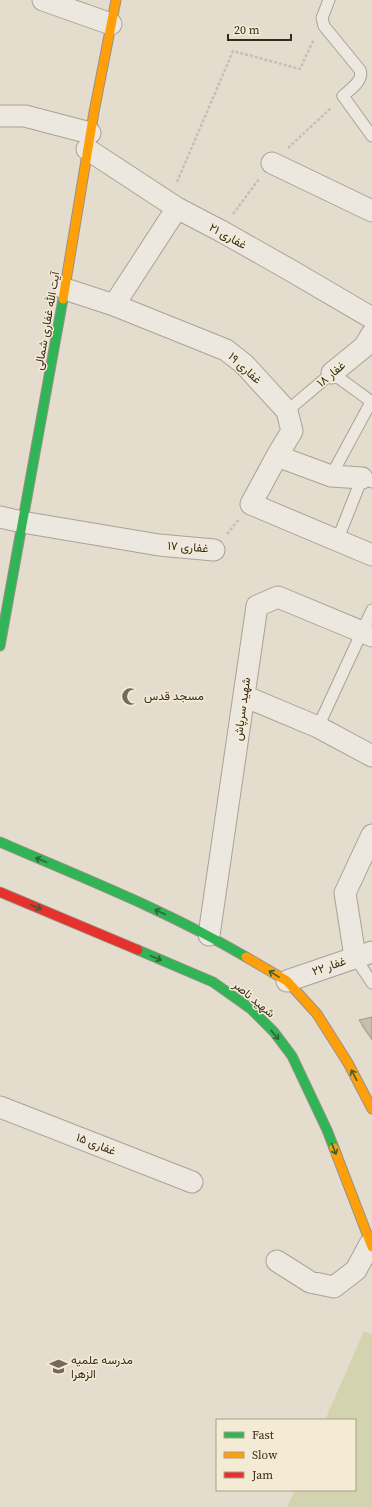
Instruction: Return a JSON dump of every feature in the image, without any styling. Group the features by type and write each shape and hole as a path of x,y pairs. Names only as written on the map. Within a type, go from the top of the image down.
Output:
{"main road":[{"name":"آیت الله غفاری شمالی","path":"0,646 65,289 89,141 116,0"},
{"path":"0,842 154,909 209,935 287,981 317,1014 348,1063 372,1109"},
{"name":"شهید ناصر","path":"0,892 213,982 251,1009 274,1032 292,1056 327,1130 372,1245"}],"street":[{"path":"43,0 111,24"},
{"name":"غفاری ۲۱","path":"0,116 25,116 89,141 172,205 370,312"},
{"path":"272,162 372,211"},
{"path":"114,305 172,205"},
{"name":"غفاری ۱۹","path":"65,289 114,305 226,350 244,364 287,411 292,431 251,504"},
{"name":"غفار ۱۸","path":"332,373 364,347 372,334"},
{"path":"277,456 331,476 367,480"},
{"path":"251,504 372,555"},
{"name":"غفاری ۱۷","path":"0,517 159,545 214,550"},
{"name":"شهید سرپاش","path":"209,935 257,606 278,598 367,634"},
{"path":"244,696 318,727 372,756"},
{"path":"363,955 345,893 372,835"},
{"name":"غفار ۲۲","path":"287,981 363,955"},
{"name":"غفاری ۱۵","path":"0,1107 192,1182"},
{"path":"277,1261 310,1282 334,1287 356,1270 372,1245"}],"lane":[{"path":"329,0 322,18 324,26 360,70 361,74 361,78 343,96 372,136"},
{"path":"331,476 371,402 332,373"},
{"name":"غفار ۱۸","path":"287,411 332,373"},
{"path":"338,541 367,480"},
{"path":"318,727 367,634 372,610"},
{"path":"363,955 372,983"}],"path":[{"path":"172,205 233,51 300,69 322,18"},
{"path":"221,231 272,162 343,96"},
{"name":"غفاری ۱۷","path":"214,550 251,504"}],"green space":[{"path":"364,1331 372,1334 372,1507 287,1507 295,1491 356,1491 356,1419 325,1419"}],"building":[{"path":"372,1017 372,1039 359,1020"}],"traffic: fast":[{"path":"0,646 63,299"},
{"path":"0,842 156,910 246,957"},
{"path":"138,950 213,982 251,1009 274,1032 292,1056 334,1148"}],"traffic: slow":[{"path":"63,299 94,112 116,0"},
{"path":"246,957 287,981 317,1014 348,1063 372,1109"},
{"path":"334,1148 372,1247"}],"traffic: jam":[{"path":"0,892 138,950"}],"place":[{"name":"مسجد قدس","path":"131,696"},
{"name":"مدرسه علمیه الزهرا","path":"58,1367"}]}
